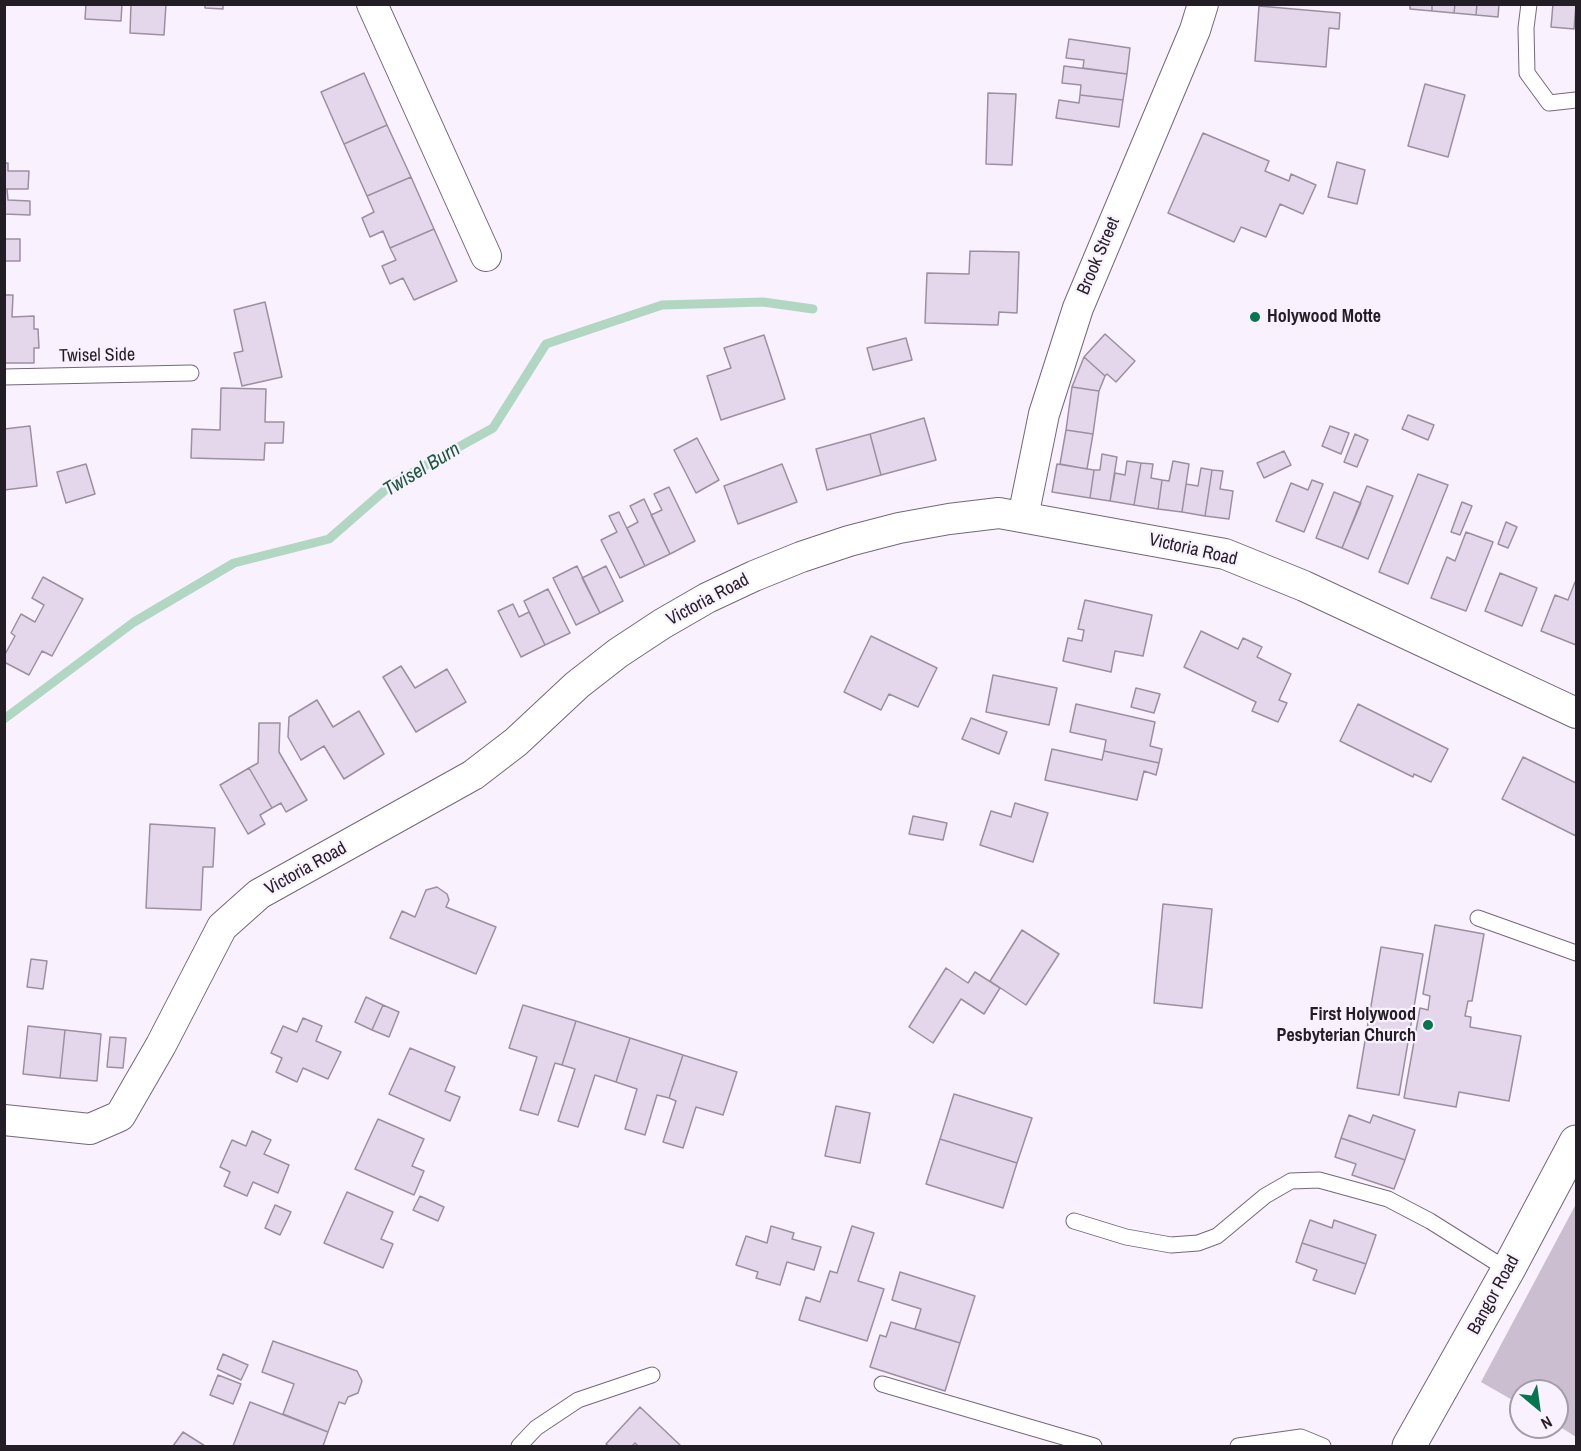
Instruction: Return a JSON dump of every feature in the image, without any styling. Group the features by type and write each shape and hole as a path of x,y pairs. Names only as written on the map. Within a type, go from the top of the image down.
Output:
{"main road":[{"name":"Bangor Road","path":"1409,1446 1508,1270 1576,1142"}],"street":[{"path":"372,4 486,256"},
{"name":"Brook Street","path":"1023,517 1044,414 1078,308 1195,30 1203,4"},
{"name":"Victoria Road","path":"4,1120 90,1129 120,1116 161,1045 222,927 259,894 473,776 516,742 577,685 618,653 662,624 739,582 801,557 898,528 999,513 1225,554 1304,586 1576,713"}],"lane":[{"path":"1529,4 1526,28 1527,73 1549,103 1576,100"},
{"name":"Twisel Side","path":"4,377 190,373"},
{"path":"1478,918 1576,953"},
{"path":"1074,1221 1126,1237 1171,1245 1198,1243 1217,1236 1265,1196 1291,1181 1319,1180 1388,1199 1430,1221 1508,1270"},
{"path":"519,1446 536,1428 578,1400 652,1375"},
{"path":"882,1384 1094,1446"},
{"path":"1238,1446 1301,1437 1323,1446"}],"shaded area":[{"path":"1576,1204 1576,1437 1569,1433 1569,1379 1509,1379 1509,1398 1481,1382"}],"building":[{"path":"86,4 122,4 121,21 85,19"},
{"path":"131,4 166,4 164,35 130,33"},
{"path":"205,4 223,4 223,9 205,8"},
{"path":"1410,4 1432,4 1432,11 1410,9"},
{"path":"1432,4 1455,4 1454,13 1432,11"},
{"path":"1455,4 1477,4 1476,15 1454,13"},
{"path":"1477,4 1499,4 1498,17 1476,15"},
{"path":"1553,4 1576,4 1574,29 1551,27"},
{"path":"1259,6 1340,13 1339,29 1329,28 1326,67 1255,61"},
{"path":"1069,39 1130,48 1127,74 1083,68 1084,60 1066,58"},
{"path":"1064,66 1127,74 1123,100 1080,95 1081,85 1062,83"},
{"path":"364,73 387,125 344,144 321,92"},
{"path":"1425,84 1465,95 1448,157 1408,146"},
{"path":"988,93 1016,94 1012,165 986,164"},
{"path":"1080,95 1123,100 1119,127 1056,118 1059,100 1079,103"},
{"path":"387,125 411,177 367,196 344,144"},
{"path":"1203,133 1269,161 1265,171 1289,181 1291,174 1316,185 1303,214 1280,204 1266,237 1241,227 1234,242 1168,213"},
{"path":"1337,162 1365,170 1357,204 1328,197"},
{"path":"4,163 8,163 8,171 29,171 28,189 4,189"},
{"path":"411,177 434,229 390,248 383,231 370,237 362,218 374,212 367,196"},
{"path":"4,189 7,189 8,200 30,201 30,215 4,214"},
{"path":"4,227 5,239 20,239 20,261 5,261 5,278"},
{"path":"434,229 457,281 414,300 403,278 390,284 382,266 396,260 390,248"},
{"path":"970,251 1019,252 1017,313 999,312 998,325 925,323 927,273 969,274"},
{"path":"4,295 13,295 12,317 34,316 34,329 38,329 39,348 34,348 34,363 4,363"},
{"path":"265,302 282,377 242,386 234,353 243,351 234,310"},
{"path":"1105,334 1135,361 1116,382 1107,374 1105,376 1084,357"},
{"path":"764,335 785,399 721,420 707,376 731,368 724,348"},
{"path":"906,338 912,360 873,370 867,348"},
{"path":"1084,357 1105,376 1099,391 1072,387"},
{"path":"1072,387 1099,391 1093,434 1066,430"},
{"path":"221,388 266,389 265,422 284,422 283,443 265,443 264,460 191,458 192,429 220,430"},
{"path":"1408,415 1434,425 1428,440 1402,429"},
{"path":"924,418 936,460 881,475 870,434"},
{"path":"30,426 37,486 4,490 4,429"},
{"path":"1330,426 1349,433 1341,454 1322,446"},
{"path":"1066,430 1093,434 1087,469 1060,464"},
{"path":"870,434 881,475 827,490 816,449"},
{"path":"1355,434 1368,440 1357,467 1344,462"},
{"path":"697,438 719,480 696,493 674,450"},
{"path":"1284,451 1291,465 1264,478 1257,463"},
{"path":"1102,454 1117,457 1110,501 1090,498 1094,470 1100,470"},
{"path":"1127,461 1141,463 1134,505 1110,501 1115,473 1125,475"},
{"path":"1173,461 1189,464 1182,512 1158,509 1162,480 1169,481"},
{"path":"1141,463 1153,464 1151,478 1162,480 1158,509 1134,505"},
{"path":"86,464 95,494 66,503 57,472"},
{"path":"782,464 797,502 738,524 724,486"},
{"path":"1057,464 1094,470 1090,498 1052,492"},
{"path":"1201,468 1212,470 1205,516 1182,512 1186,484 1198,486"},
{"path":"1212,470 1223,471 1220,489 1233,491 1229,519 1205,516"},
{"path":"1418,474 1448,485 1408,584 1379,572"},
{"path":"1312,480 1323,484 1304,532 1276,521 1291,483 1308,490"},
{"path":"1367,486 1393,496 1368,559 1342,548"},
{"path":"669,487 695,541 670,554 651,515 662,510 654,494"},
{"path":"1334,492 1361,503 1342,548 1316,538"},
{"path":"644,499 670,554 645,566 627,528 638,522 630,506"},
{"path":"1462,502 1472,506 1460,535 1451,532"},
{"path":"619,512 645,566 620,578 601,540 617,532 609,516"},
{"path":"1506,522 1517,527 1508,548 1498,544"},
{"path":"1466,532 1493,542 1466,611 1431,598 1447,557 1455,561"},
{"path":"577,566 600,613 576,625 553,578"},
{"path":"606,566 623,601 600,613 582,578"},
{"path":"1500,573 1537,588 1522,626 1485,611"},
{"path":"43,577 83,599 52,656 42,651 29,675 4,662 4,656 15,636 11,633 21,614 35,622 44,605 32,598"},
{"path":"1575,582 1576,645 1541,631 1555,595 1568,600"},
{"path":"548,589 570,633 545,645 524,601"},
{"path":"1085,600 1152,615 1143,656 1115,651 1111,672 1063,661 1068,638 1082,641 1084,630 1078,629"},
{"path":"513,604 519,617 529,612 545,645 521,657 498,611"},
{"path":"1201,631 1238,649 1243,638 1262,647 1257,657 1291,674 1279,700 1287,703 1278,722 1252,711 1256,702 1184,667"},
{"path":"871,636 937,668 918,707 889,694 881,710 844,692"},
{"path":"401,666 415,688 447,669 466,702 416,732 383,677"},
{"path":"993,675 1057,688 1049,725 986,712"},
{"path":"1136,688 1160,694 1154,713 1131,707"},
{"path":"317,700 333,727 359,711 384,754 344,779 324,746 301,760 288,737 289,717"},
{"path":"1076,704 1155,722 1150,746 1162,749 1159,763 1104,751 1106,740 1070,732"},
{"path":"1358,704 1448,749 1431,782 1414,774 1413,777 1340,741"},
{"path":"971,718 1007,732 999,754 962,739"},
{"path":"259,723 280,723 279,752 307,800 286,812 281,803 272,808 249,768 258,763"},
{"path":"1052,749 1102,760 1104,751 1159,763 1156,775 1144,771 1137,800 1045,780"},
{"path":"1523,757 1576,783 1576,836 1502,799"},
{"path":"249,768 272,808 260,815 265,824 248,834 220,785"},
{"path":"1015,803 1048,813 1033,862 980,845 991,811 1011,817"},
{"path":"913,816 947,823 943,840 909,834"},
{"path":"150,824 215,828 213,867 203,867 201,910 146,908"},
{"path":"437,887 447,894 449,900 446,907 496,927 476,974 390,938 402,911 415,917 426,890"},
{"path":"1163,904 1212,909 1202,1008 1154,1003"},
{"path":"1435,925 1484,934 1472,1001 1468,1001 1465,1016 1471,1017 1470,1027 1521,1036 1509,1101 1459,1092 1456,1107 1404,1098 1420,1008 1428,1010 1430,996 1423,994"},
{"path":"1022,930 1059,954 1026,1005 990,981"},
{"path":"1381,947 1423,954 1399,1095 1357,1088"},
{"path":"31,959 47,961 43,989 27,987"},
{"path":"946,968 968,983 975,972 1000,988 984,1014 961,999 933,1043 909,1027"},
{"path":"366,997 383,1005 372,1030 355,1022"},
{"path":"383,1005 399,1012 389,1037 372,1030"},
{"path":"523,1005 576,1021 562,1065 555,1063 538,1115 520,1110 537,1057 509,1048"},
{"path":"303,1018 322,1026 316,1041 341,1052 328,1079 303,1068 297,1082 276,1072 282,1058 271,1053 283,1026 297,1032"},
{"path":"576,1021 630,1038 616,1082 595,1075 578,1127 558,1121 575,1069 562,1065"},
{"path":"28,1026 65,1030 60,1078 23,1074"},
{"path":"65,1030 101,1034 97,1081 60,1078"},
{"path":"110,1037 126,1038 123,1068 107,1067"},
{"path":"630,1038 683,1055 669,1098 657,1095 645,1135 625,1129 637,1089 616,1082"},
{"path":"410,1048 455,1067 445,1091 460,1097 450,1121 389,1094"},
{"path":"683,1055 737,1072 723,1115 696,1107 683,1148 663,1142 676,1101 669,1098"},
{"path":"954,1094 1032,1118 1017,1163 940,1139"},
{"path":"836,1106 870,1113 860,1163 825,1156"},
{"path":"1349,1115 1370,1123 1373,1115 1415,1130 1405,1160 1341,1138"},
{"path":"378,1119 424,1139 412,1166 424,1171 414,1195 355,1169"},
{"path":"252,1131 271,1140 264,1154 289,1165 278,1193 253,1182 247,1196 224,1186 230,1172 220,1167 232,1140 246,1146"},
{"path":"1341,1138 1405,1160 1394,1189 1352,1175 1356,1164 1335,1157"},
{"path":"940,1139 1017,1163 1003,1208 926,1184"},
{"path":"347,1192 393,1212 381,1239 393,1244 383,1268 324,1243"},
{"path":"420,1196 444,1207 438,1221 413,1210"},
{"path":"275,1205 291,1212 280,1235 265,1228"},
{"path":"1310,1220 1332,1228 1334,1220 1376,1235 1366,1264 1302,1243"},
{"path":"771,1226 794,1233 792,1239 821,1247 814,1270 787,1262 780,1285 756,1278 758,1272 736,1265 746,1236 767,1243"},
{"path":"852,1226 874,1233 858,1281 884,1289 867,1341 799,1320 806,1297 820,1302 830,1271 837,1273"},
{"path":"1302,1243 1366,1264 1355,1294 1313,1280 1317,1270 1296,1262"},
{"path":"900,1272 975,1296 960,1343 915,1329 921,1309 892,1300"},
{"path":"891,1322 960,1343 945,1391 870,1367 880,1335 886,1337"},
{"path":"273,1341 357,1371 362,1381 358,1393 348,1397 345,1404 339,1402 328,1432 283,1414 294,1384 262,1372"},
{"path":"223,1354 248,1365 241,1380 217,1369"},
{"path":"218,1375 241,1384 233,1404 210,1395"},
{"path":"250,1402 328,1432 323,1446 233,1446"},
{"path":"640,1407 681,1446 638,1446 635,1443 632,1446 609,1446 606,1444"},
{"path":"183,1432 205,1446 173,1446"}],"waterway":[{"name":"Twisel Burn","path":"4,719 134,622 234,563 329,539 392,484 493,428 546,344 662,305 763,302 813,309"}],"place":[{"name":"Holywood Motte","path":"1255,317"},
{"name":"First Holywood Pesbyterian Church","path":"1428,1025"}]}
